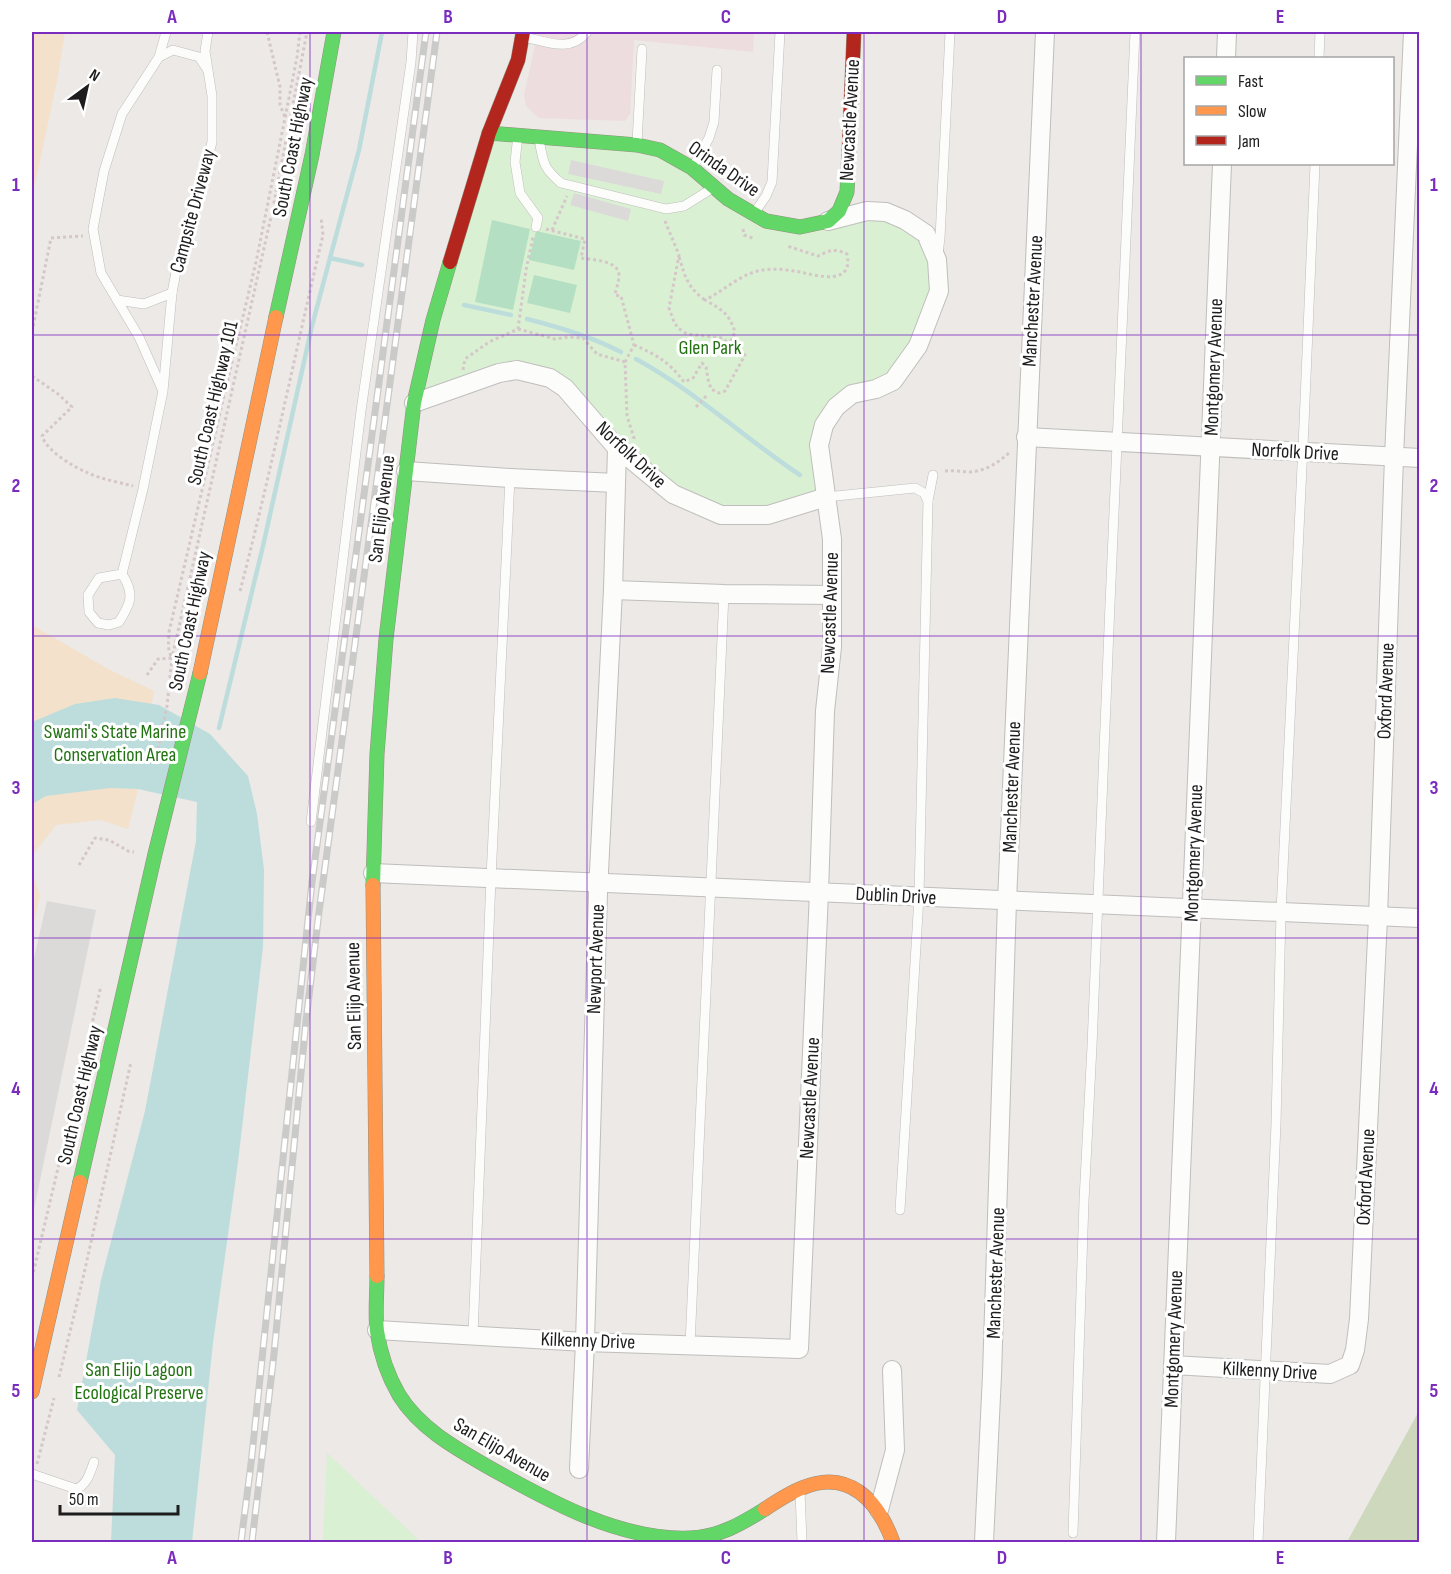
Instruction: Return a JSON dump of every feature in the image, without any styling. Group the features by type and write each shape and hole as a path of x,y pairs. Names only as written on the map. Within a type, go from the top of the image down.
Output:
{"main road":[{"name":"South Coast Highway","path":"32,1392 34,1370 189,716 310,166 333,32"},
{"name":"Newcastle Avenue","path":"828,221 839,211 847,192 854,32"},
{"name":"San Elijo Avenue","path":"522,34 518,60 489,133 433,320 414,403 384,662 377,754 373,873 377,1330 387,1371 392,1384 405,1404 431,1431 448,1443 510,1480 567,1508 619,1527 683,1539 720,1534 753,1518 800,1488 809,1484 831,1481 847,1485 863,1493 879,1510 893,1542"},
{"name":"Orinda Drive","path":"489,133 637,145 660,150 692,168 728,199 765,221 800,227 828,221"}],"street":[{"name":"Manchester Avenue","path":"984,1542 992,1375 1007,901 1045,32"},
{"path":"1226,57 1227,32"},
{"name":"Oxford Avenue","path":"1355,1350 1359,1319 1378,917 1413,32"},
{"name":"Montgomery Avenue","path":"1166,1542 1222,165"},
{"name":"Newcastle Avenue","path":"799,1349 825,711 832,647 832,539 819,445 824,425 836,407 852,394 893,381 918,346 939,291 937,260 926,234 905,220 886,212 867,211 828,221"},
{"name":"Norfolk Drive","path":"414,403 499,373 517,370 550,378 566,388 622,452 673,494 721,515 768,515 826,497"},
{"name":"Norfolk Drive","path":"1026,437 1419,458"},
{"name":"Newport Avenue","path":"579,1469 585,1342 598,884 613,590 616,483 622,452"},
{"path":"406,471 616,483"},
{"path":"613,590 832,595"},
{"name":"Dublin Drive","path":"373,873 1419,918"},
{"name":"Kilkenny Drive","path":"377,1330 585,1342 799,1349"},
{"name":"Kilkenny Drive","path":"1173,1365 1330,1374 1350,1365 1355,1350"},
{"path":"879,1510 895,1450 892,1370"}],"lane":[{"path":"163,391 139,338 101,273 93,229 104,171 122,114 159,57 166,32"},
{"name":"Campsite Driveway","path":"122,574 143,489 163,391 172,293 183,245 194,217 212,142 212,96 205,51 208,32"},
{"path":"311,822 361,411 411,62 413,32"},
{"path":"522,34 556,44 568,45 582,39 587,32"},
{"path":"754,214 766,196 771,182 780,32"},
{"path":"937,260 950,32"},
{"path":"1073,1533 1084,1201 1135,32"},
{"path":"1318,57 1320,32"},
{"path":"159,57 173,50 199,57 208,70"},
{"path":"637,145 642,50"},
{"path":"692,168 709,138 714,122 717,70"},
{"path":"518,135 515,162 520,193 538,218 536,226"},
{"path":"539,137 542,159 549,174 561,183 571,186 664,209 684,206 715,187"},
{"path":"1258,1542 1276,1125 1281,912 1315,165"},
{"path":"117,300 144,304 172,293"},
{"path":"900,1210 919,897 928,501 933,475"},
{"path":"473,1335 490,878 510,478"},
{"path":"826,497 915,488 924,493 928,501"},
{"path":"122,574 128,583 131,600 129,607 119,622 109,625 98,623 89,612 88,595 99,578 122,574"},
{"path":"690,1345 724,594"},
{"path":"32,1474 76,1489 83,1487 94,1462"},
{"path":"800,1488 801,1542"}],"path":[{"path":"267,32 280,87 280,105 285,117"},
{"path":"147,675 158,660 172,658 169,651 170,633 222,399 256,262 300,32"},
{"name":"South Coast Highway 101","path":"158,750 167,706 172,658 273,208 307,32"},
{"path":"571,186 552,230 585,239 582,258 610,264 616,268 619,274 615,295 621,296 634,345 625,362 627,416 634,438 633,449 622,452"},
{"path":"740,206 734,218 742,225 744,235 762,240"},
{"path":"664,209 663,217 688,284 695,293 722,309 731,319 735,332 729,345"},
{"path":"238,601 323,235 320,212"},
{"path":"518,329 526,270 536,226"},
{"path":"32,332 51,238 94,236"},
{"path":"705,300 739,279 761,270 782,270 832,277 844,272 848,266 846,254 838,250 831,250 818,256 780,244"},
{"path":"634,345 657,355 675,369 684,382 693,378 702,363 706,367 711,388 719,393 725,391 746,355 729,345 723,338 687,334 678,328 669,308 679,255"},
{"path":"458,387 465,359 489,342 518,329 555,339 583,338 597,354 625,362"},
{"path":"32,376 72,407 42,436 45,444 59,456 87,473 143,489"},
{"path":"696,407 707,396"},
{"path":"79,865 95,837 109,840 134,852"},
{"path":"32,1278 103,978"}],"shaded area":[{"path":"538,32 754,32 753,52 634,40 630,114 625,121 539,118 526,106 524,95"},
{"path":"571,160 664,181 661,194 568,174"},
{"path":"574,193 631,209 628,221 570,205"},
{"path":"47,901 96,910 32,1219 32,967"}],"green space":[{"name":"Glen Park","path":"483,138 636,143 778,224 863,211 917,227 941,269 905,367 853,395 824,426 827,504 779,515 701,509 601,431 534,372 416,403"},
{"path":"492,220 530,229 513,310 475,302"},
{"path":"536,231 581,241 574,270 529,260"},
{"path":"534,275 577,285 570,313 527,303"},
{"path":"1419,1411 1419,1542 1347,1542"},
{"path":"327,1453 421,1542 323,1542"}],"sand":[{"path":"32,32 65,32 32,198"},
{"path":"32,625 108,669 154,691 138,789 128,829 100,820 56,825 32,856"},
{"path":"32,871 40,895 32,931"}],"water":[{"name":"San Elijo Lagoon Ecological Preserve","path":"115,698 159,705 210,734 248,776 257,814 264,870 263,947 238,1162 213,1343 192,1542 111,1542 115,1455 77,1410 101,1280 145,1111 196,841 197,802 138,789 110,788 46,796 32,804 32,722 75,704"}],"waterway":[{"path":"330,258 359,150 382,32"},
{"path":"219,728 263,546 312,326 330,258 362,265"},
{"path":"464,305 511,315"},
{"path":"527,319 575,333 621,352"},
{"path":"636,359 679,385 800,475"}],"railway":[{"path":"241,1542 312,882 426,32"},
{"path":"252,1542 274,1354 306,1021 319,912 437,32"}],"traffic: fast":[{"path":"276,317 312,155 334,32"},
{"path":"489,133 637,145 660,150 692,168 728,199 766,221 800,227 828,221 839,211 847,192 849,150"},
{"path":"373,885 377,754 386,639 414,403 433,320 450,262"},
{"path":"80,1182 155,854 200,673"},
{"path":"377,1276 377,1331 385,1364 395,1388 417,1418 440,1437 465,1453 561,1505 612,1526 638,1533 664,1537 701,1537 729,1529 765,1509"}],"traffic: slow":[{"path":"200,673 276,317"},
{"path":"373,885 377,1276"},
{"path":"32,1392 80,1182"},
{"path":"765,1509 792,1492 819,1483 834,1482 847,1485 860,1492 879,1513 893,1542"}],"traffic: jam":[{"path":"450,262 489,133 518,60 523,32"},
{"path":"849,150 854,32"}],"park label":[{"name":"Swami's State Marine Conservation Area","path":"115,744"}]}
